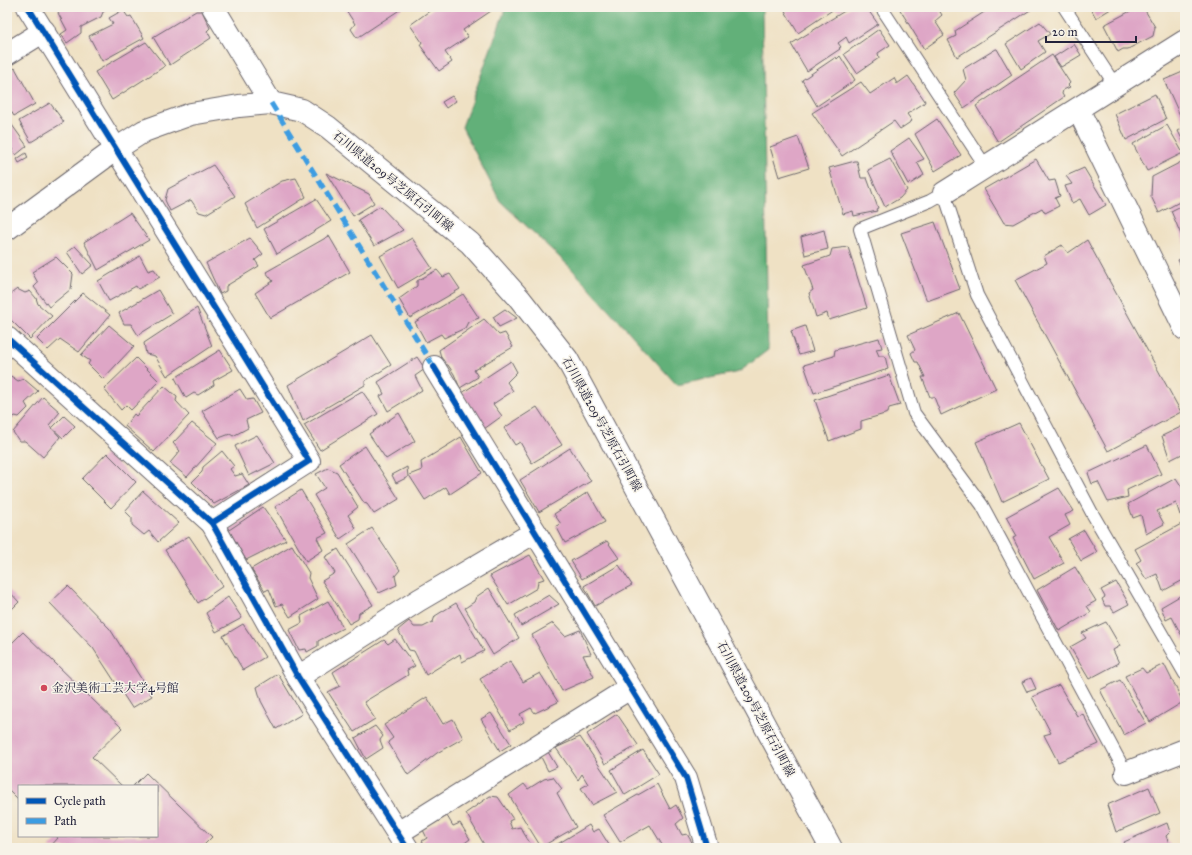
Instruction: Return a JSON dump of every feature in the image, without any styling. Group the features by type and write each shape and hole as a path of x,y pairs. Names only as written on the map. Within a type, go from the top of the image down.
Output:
{"street":[{"path":"28,7 309,461 212,523"},
{"path":"212,7 272,103"},
{"path":"7,54 44,31"},
{"path":"944,193 1185,41"},
{"name":"石川県道209号芝原石引町線","path":"7,229 116,149 144,131 191,114 238,106 272,103 302,110 328,127 470,243 520,298 567,359 831,848"},
{"path":"1078,109 1185,329"},
{"path":"7,338 212,523 298,677 402,841 630,688"},
{"path":"434,367 686,778 708,848"},
{"path":"298,677 435,591 536,532"},
{"path":"1126,773 1185,750"}],"lane":[{"path":"881,7 986,167"},
{"path":"1064,7 1115,85"},
{"path":"1126,773 982,505 914,413 860,229 930,201 944,193 977,295 1092,513 1185,674"}],"green space":[{"path":"506,7 762,7 768,350 739,372 677,385 571,268 500,201 462,127"}],"building":[{"path":"61,7 110,7 103,12 101,17 81,27 81,33 67,43 61,34 67,30 58,13"},
{"path":"344,7 404,7 357,38 351,29 355,24"},
{"path":"435,7 488,7 491,11 463,30 468,37 445,52 452,62 439,71 420,45 422,42 410,25"},
{"path":"791,7 844,7 840,11 834,9 798,33 785,11"},
{"path":"851,7 866,7 878,24 849,43 846,37 838,43 841,47 839,48 840,49 807,71 791,44"},
{"path":"937,7 942,15 935,21 944,35 924,49 899,8"},
{"path":"992,7 1035,7 957,57 948,40 956,36 955,31"},
{"path":"1090,7 1114,7 1096,18"},
{"path":"1138,7 1143,7 1155,27 1153,36 1128,49 1123,49 1118,52 1104,25"},
{"path":"123,10 128,17 131,16 144,38 102,61 89,36 113,24 109,18"},
{"path":"196,11 202,11 210,28 207,31 211,38 170,65 153,37"},
{"path":"1040,22 1050,34 1038,41 1045,52 1021,69 1006,44"},
{"path":"879,29 890,45 878,53 879,58 857,73 844,54"},
{"path":"146,42 165,66 112,100 95,72"},
{"path":"1074,44 1081,55 1061,67 1054,57"},
{"path":"996,49 1012,75 964,108 954,93 966,80 963,69"},
{"path":"1052,55 1070,83 1068,85 1070,87 1063,90 1062,94 1064,97 998,142 976,106"},
{"path":"840,56 855,80 817,106 802,80 836,57 837,59"},
{"path":"15,68 35,104 14,116 7,105 7,73"},
{"path":"1185,71 1185,121 1183,122 1164,80"},
{"path":"908,76 925,101 907,114 912,121 900,129 894,121 842,156 812,113 861,82 870,94 894,78 897,84"},
{"path":"1155,94 1166,119 1126,140 1115,114"},
{"path":"452,96 456,101 446,108 442,102"},
{"path":"50,103 64,122 31,142 19,121"},
{"path":"7,118 27,146 16,155 9,144 7,145"},
{"path":"937,119 961,155 935,171 915,134"},
{"path":"1167,125 1183,153 1147,171 1133,144"},
{"path":"1185,127 1185,145 1178,131"},
{"path":"798,137 809,168 779,177 770,147"},
{"path":"909,138 924,159 917,162 924,175 908,184 890,151"},
{"path":"26,153 28,158 19,163 17,159"},
{"path":"890,159 907,190 900,198 885,207 868,170"},
{"path":"1036,159 1049,181 1055,180 1060,196 1055,198 1059,206 1045,213 1042,208 1013,224 1004,223 984,189"},
{"path":"1185,160 1185,199 1159,213 1151,196 1152,177"},
{"path":"857,161 861,178 867,178 878,208 876,209 877,211 854,216 853,211 843,214 829,168"},
{"path":"213,165 235,196 206,214 199,212 191,200 170,211 165,200 168,189"},
{"path":"1084,168 1106,205 1089,215 1080,199 1072,203 1065,186 1072,184 1066,176"},
{"path":"326,173 369,194 374,203 353,216"},
{"path":"296,178 306,197 257,228 245,204 282,181"},
{"path":"316,199 331,221 277,254 264,229"},
{"path":"1185,204 1185,244 1171,211"},
{"path":"380,206 403,230 374,246 358,220"},
{"path":"130,213 149,240 98,270 84,242"},
{"path":"935,222 960,289 927,301 901,233"},
{"path":"824,230 828,249 805,255 801,237"},
{"path":"329,236 350,272 270,318 255,293 273,281 266,272"},
{"path":"250,238 263,254 255,260 259,266 226,286 226,291 220,294 206,263"},
{"path":"412,238 432,268 398,288 380,256"},
{"path":"1087,240 1181,412 1108,451 1015,280 1047,263 1044,256 1062,245 1068,253"},
{"path":"75,246 93,265 82,274 67,252"},
{"path":"848,247 867,308 829,320 827,313 816,317 809,293 813,290 804,265 830,256 832,249"},
{"path":"140,256 148,271 154,269 160,277 138,289 136,286 109,301 98,281"},
{"path":"1185,256 1185,274 1178,260"},
{"path":"56,257 73,274 71,289 49,307 34,287 38,283 32,272"},
{"path":"437,270 443,277 450,274 460,289 410,318 399,299 417,286 417,281"},
{"path":"17,289 25,293 30,291 36,298 38,304 52,316 30,339 7,316 7,297"},
{"path":"158,290 172,314 138,335 131,324 124,324 119,313"},
{"path":"83,293 110,315 79,352 60,339 48,350 37,339"},
{"path":"463,294 479,318 468,322 465,328 444,338 441,334 426,342 415,322"},
{"path":"197,308 212,346 167,376 155,356 146,354 144,343"},
{"path":"505,309 517,318 499,327 493,317"},
{"path":"959,313 996,389 941,415 934,397 930,397 922,377 925,377 918,362 915,362 911,353 915,350 908,335"},
{"path":"484,319 499,335 505,333 513,347 474,370 478,377 460,388 448,365 443,364 439,350"},
{"path":"109,325 134,346 103,379 88,364 90,361 81,355"},
{"path":"805,326 813,351 799,355 791,331"},
{"path":"372,335 391,365 365,381 365,385 303,421 288,385"},
{"path":"879,338 882,348 876,349 879,356 885,356 888,369 814,393 804,365 834,356 835,350"},
{"path":"220,350 233,370 213,381 214,385 198,395 194,393 186,398 175,378"},
{"path":"417,357 425,369 415,376 422,390 388,411 380,396 384,394 378,382"},
{"path":"136,358 159,381 131,410 126,405 121,410 104,389"},
{"path":"511,361 517,372 507,382 513,391 493,404 502,416 484,429 462,393"},
{"path":"889,375 900,405 889,408 888,413 861,421 861,429 829,441 815,400"},
{"path":"11,376 18,381 24,379 38,391 25,403 28,408 19,417 15,416 7,423 7,380"},
{"path":"164,386 177,397 176,401 189,415 154,452 125,426 134,414 136,416"},
{"path":"240,389 247,400 253,399 261,413 246,420 248,428 233,436 230,434 219,438 202,411"},
{"path":"362,391 378,414 320,450 304,425"},
{"path":"43,397 60,412 49,425 60,437 43,457 25,441 19,441 13,432"},
{"path":"537,407 562,445 532,463 520,442 515,445 504,428"},
{"path":"399,413 415,441 386,459 369,434"},
{"path":"64,416 75,426 63,438 52,428"},
{"path":"192,423 217,443 187,477 170,463 180,451 173,443"},
{"path":"1019,423 1049,479 1002,502 976,442"},
{"path":"1185,425 1185,460 1182,454 1170,460 1162,436"},
{"path":"257,435 275,463 249,476 235,446"},
{"path":"461,437 482,473 450,494 446,487 425,500 409,475 422,470 421,462"},
{"path":"1147,445 1161,474 1127,490 1128,497 1108,502 1098,482 1092,484 1088,473"},
{"path":"365,446 399,499 374,514 367,504 364,503 339,464"},
{"path":"570,448 591,481 539,512 520,480"},
{"path":"222,451 234,466 230,469 235,476 242,474 249,485 214,504 192,482 202,472 203,467"},
{"path":"107,453 136,482 111,508 82,479"},
{"path":"407,467 408,477 396,483 392,475"},
{"path":"328,468 337,472 358,507 348,515 356,528 340,539 314,495 325,488 316,474"},
{"path":"1176,478 1185,492 1185,513 1180,515 1176,503 1157,511 1164,524 1146,534 1141,515 1133,518 1128,504"},
{"path":"1059,488 1074,511 1065,515 1070,525 1049,537 1064,563 1034,579 1013,538 1017,536 1006,517"},
{"path":"301,490 327,533 317,538 323,550 306,561 275,507"},
{"path":"143,491 179,523 158,542 149,531 144,535 132,525 132,518 125,511"},
{"path":"588,492 605,522 565,543 556,526 561,524 554,514"},
{"path":"263,507 286,540 246,560 229,530"},
{"path":"1185,522 1185,560 1183,561 1185,564 1185,579 1163,591 1157,574 1146,579 1136,563 1141,560 1135,549"},
{"path":"372,528 400,570 395,576 397,585 379,593 348,544"},
{"path":"1084,530 1097,552 1081,561 1068,539"},
{"path":"189,536 223,586 198,603 165,550"},
{"path":"607,541 619,558 582,579 571,561"},
{"path":"292,545 309,573 308,578 318,599 290,617 282,604 276,606 269,589 265,591 251,569"},
{"path":"338,549 373,605 359,613 358,619 349,624 322,581 335,573 325,557"},
{"path":"530,555 544,579 538,581 537,588 508,605 490,576"},
{"path":"619,565 632,585 595,606 584,586"},
{"path":"1075,567 1096,601 1087,606 1091,612 1059,631 1037,590"},
{"path":"1116,582 1129,604 1114,612 1110,606 1105,606 1102,599 1105,597 1101,590"},
{"path":"68,586 110,629 152,696 132,708 93,648 50,603"},
{"path":"489,588 519,638 493,655 465,608 474,602 476,597"},
{"path":"7,589 19,602 7,614"},
{"path":"1185,593 1185,642 1172,617 1166,620 1161,607"},
{"path":"549,595 559,604 521,626 515,615"},
{"path":"228,597 242,618 216,632 206,613"},
{"path":"328,601 343,628 318,641 318,646 307,652 306,649 299,650 289,630 302,623 301,616"},
{"path":"456,603 484,651 462,662 460,654 426,675 414,651 409,650 398,630 409,621 414,627 423,627 433,622 435,616"},
{"path":"1106,622 1120,646 1113,650 1119,663 1089,679 1070,647 1086,638 1082,633"},
{"path":"553,623 565,636 580,630 591,654 583,655 594,677 562,691 532,635"},
{"path":"243,624 265,657 243,670 223,636"},
{"name":"金沢美術工芸大学4号館","path":"23,632 122,728 92,757 121,785 18,785 18,799 7,788 7,648"},
{"path":"395,639 415,666 407,670 408,675 364,702 375,719 354,732 328,692 340,686 333,672 384,640 388,644"},
{"path":"510,661 523,682 540,673 558,702 535,713 531,708 520,714 524,722 510,730 480,679"},
{"path":"1164,664 1183,702 1150,722 1125,676 1142,668 1146,673"},
{"path":"278,674 302,714 276,729 261,701 257,687"},
{"path":"1031,678 1036,689 1027,692 1022,682"},
{"path":"1120,680 1146,723 1124,735 1100,690"},
{"path":"1059,685 1077,716 1083,714 1099,744 1058,762 1044,735 1051,733 1032,697"},
{"path":"427,697 443,724 453,719 463,738 437,753 408,775 388,742 393,738 384,725"},
{"path":"491,713 511,744 500,751 481,719"},
{"path":"617,714 638,745 605,764 587,734"},
{"path":"375,726 383,736 380,740 383,748 366,759 355,738"},
{"path":"580,737 617,792 592,805 581,788 588,784 582,774 578,780 556,748"},
{"path":"643,750 659,774 625,795 611,770"},
{"path":"548,752 557,767 548,771 540,755"},
{"path":"146,773 212,837 201,848 49,848 58,838 57,837 158,837 158,785 134,785"},
{"path":"553,777 562,789 557,793 576,827 541,847 509,795 524,784 528,789 544,779"},
{"path":"657,784 670,809 676,805 683,818 676,824 682,835 687,834 693,844 687,848 664,848 650,825 620,842 603,815"},
{"path":"1149,787 1160,813 1116,832 1107,805"},
{"path":"490,796 498,797 513,819 509,821 512,829 520,827 533,848 486,848 466,813"},
{"path":"447,816 453,826 460,823 470,839 458,848 426,848 422,841 427,838 423,830"},
{"path":"1167,823 1170,832 1166,836 1171,848 1127,848 1124,842"},
{"path":"589,825 593,832 599,829 611,848 551,848"}],"marked path":[{"path":"271,103 434,367"}],"cycle path":[{"path":"28,7 309,461 212,523"},
{"path":"7,338 212,523 298,677 407,848"},
{"path":"434,367 686,778 707,848"}],"place":[{"name":"金沢美術工芸大学4号館","path":"44,688"}]}
